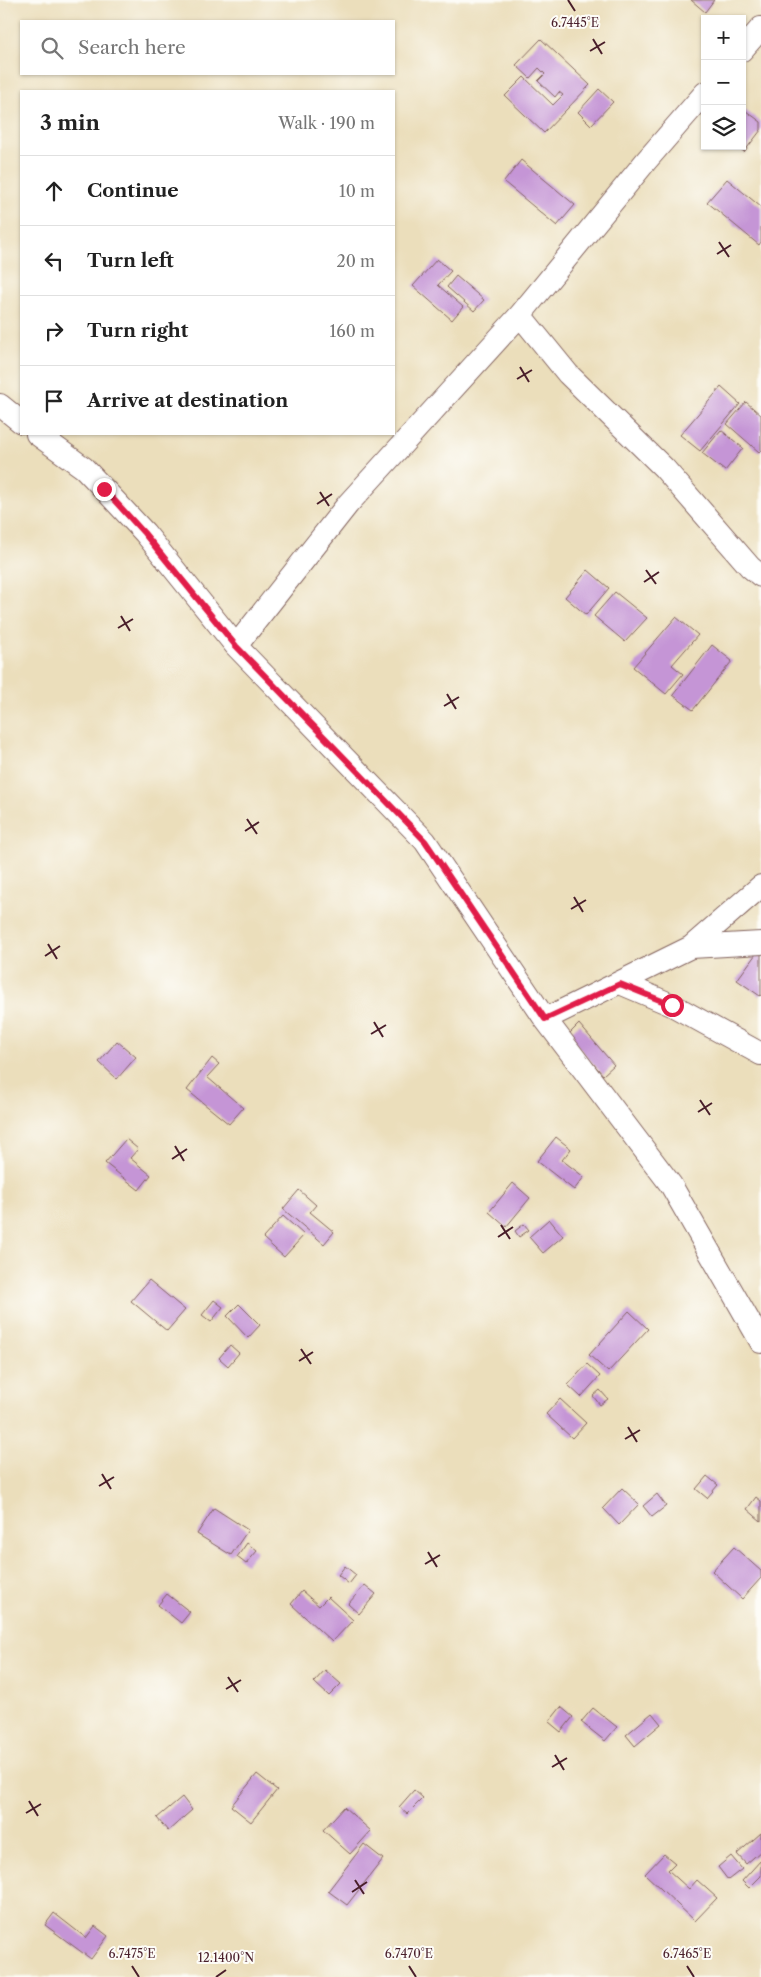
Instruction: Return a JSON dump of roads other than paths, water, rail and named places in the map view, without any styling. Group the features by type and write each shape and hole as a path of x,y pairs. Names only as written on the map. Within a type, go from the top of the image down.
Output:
{"street":[{"path":"746,45 761,28"},
{"path":"236,646 348,504 520,315 646,161 701,98"},
{"path":"520,315 568,374 664,468 750,567 761,576"},
{"path":"0,406 20,421"},
{"path":"38,435 84,468 104,489 144,533 236,646 425,841 545,1019 671,1185 761,1342"},
{"path":"545,1019 620,984 691,947 761,886"},
{"path":"691,947 761,943"},
{"path":"620,984 672,1005 761,1054"}]}
